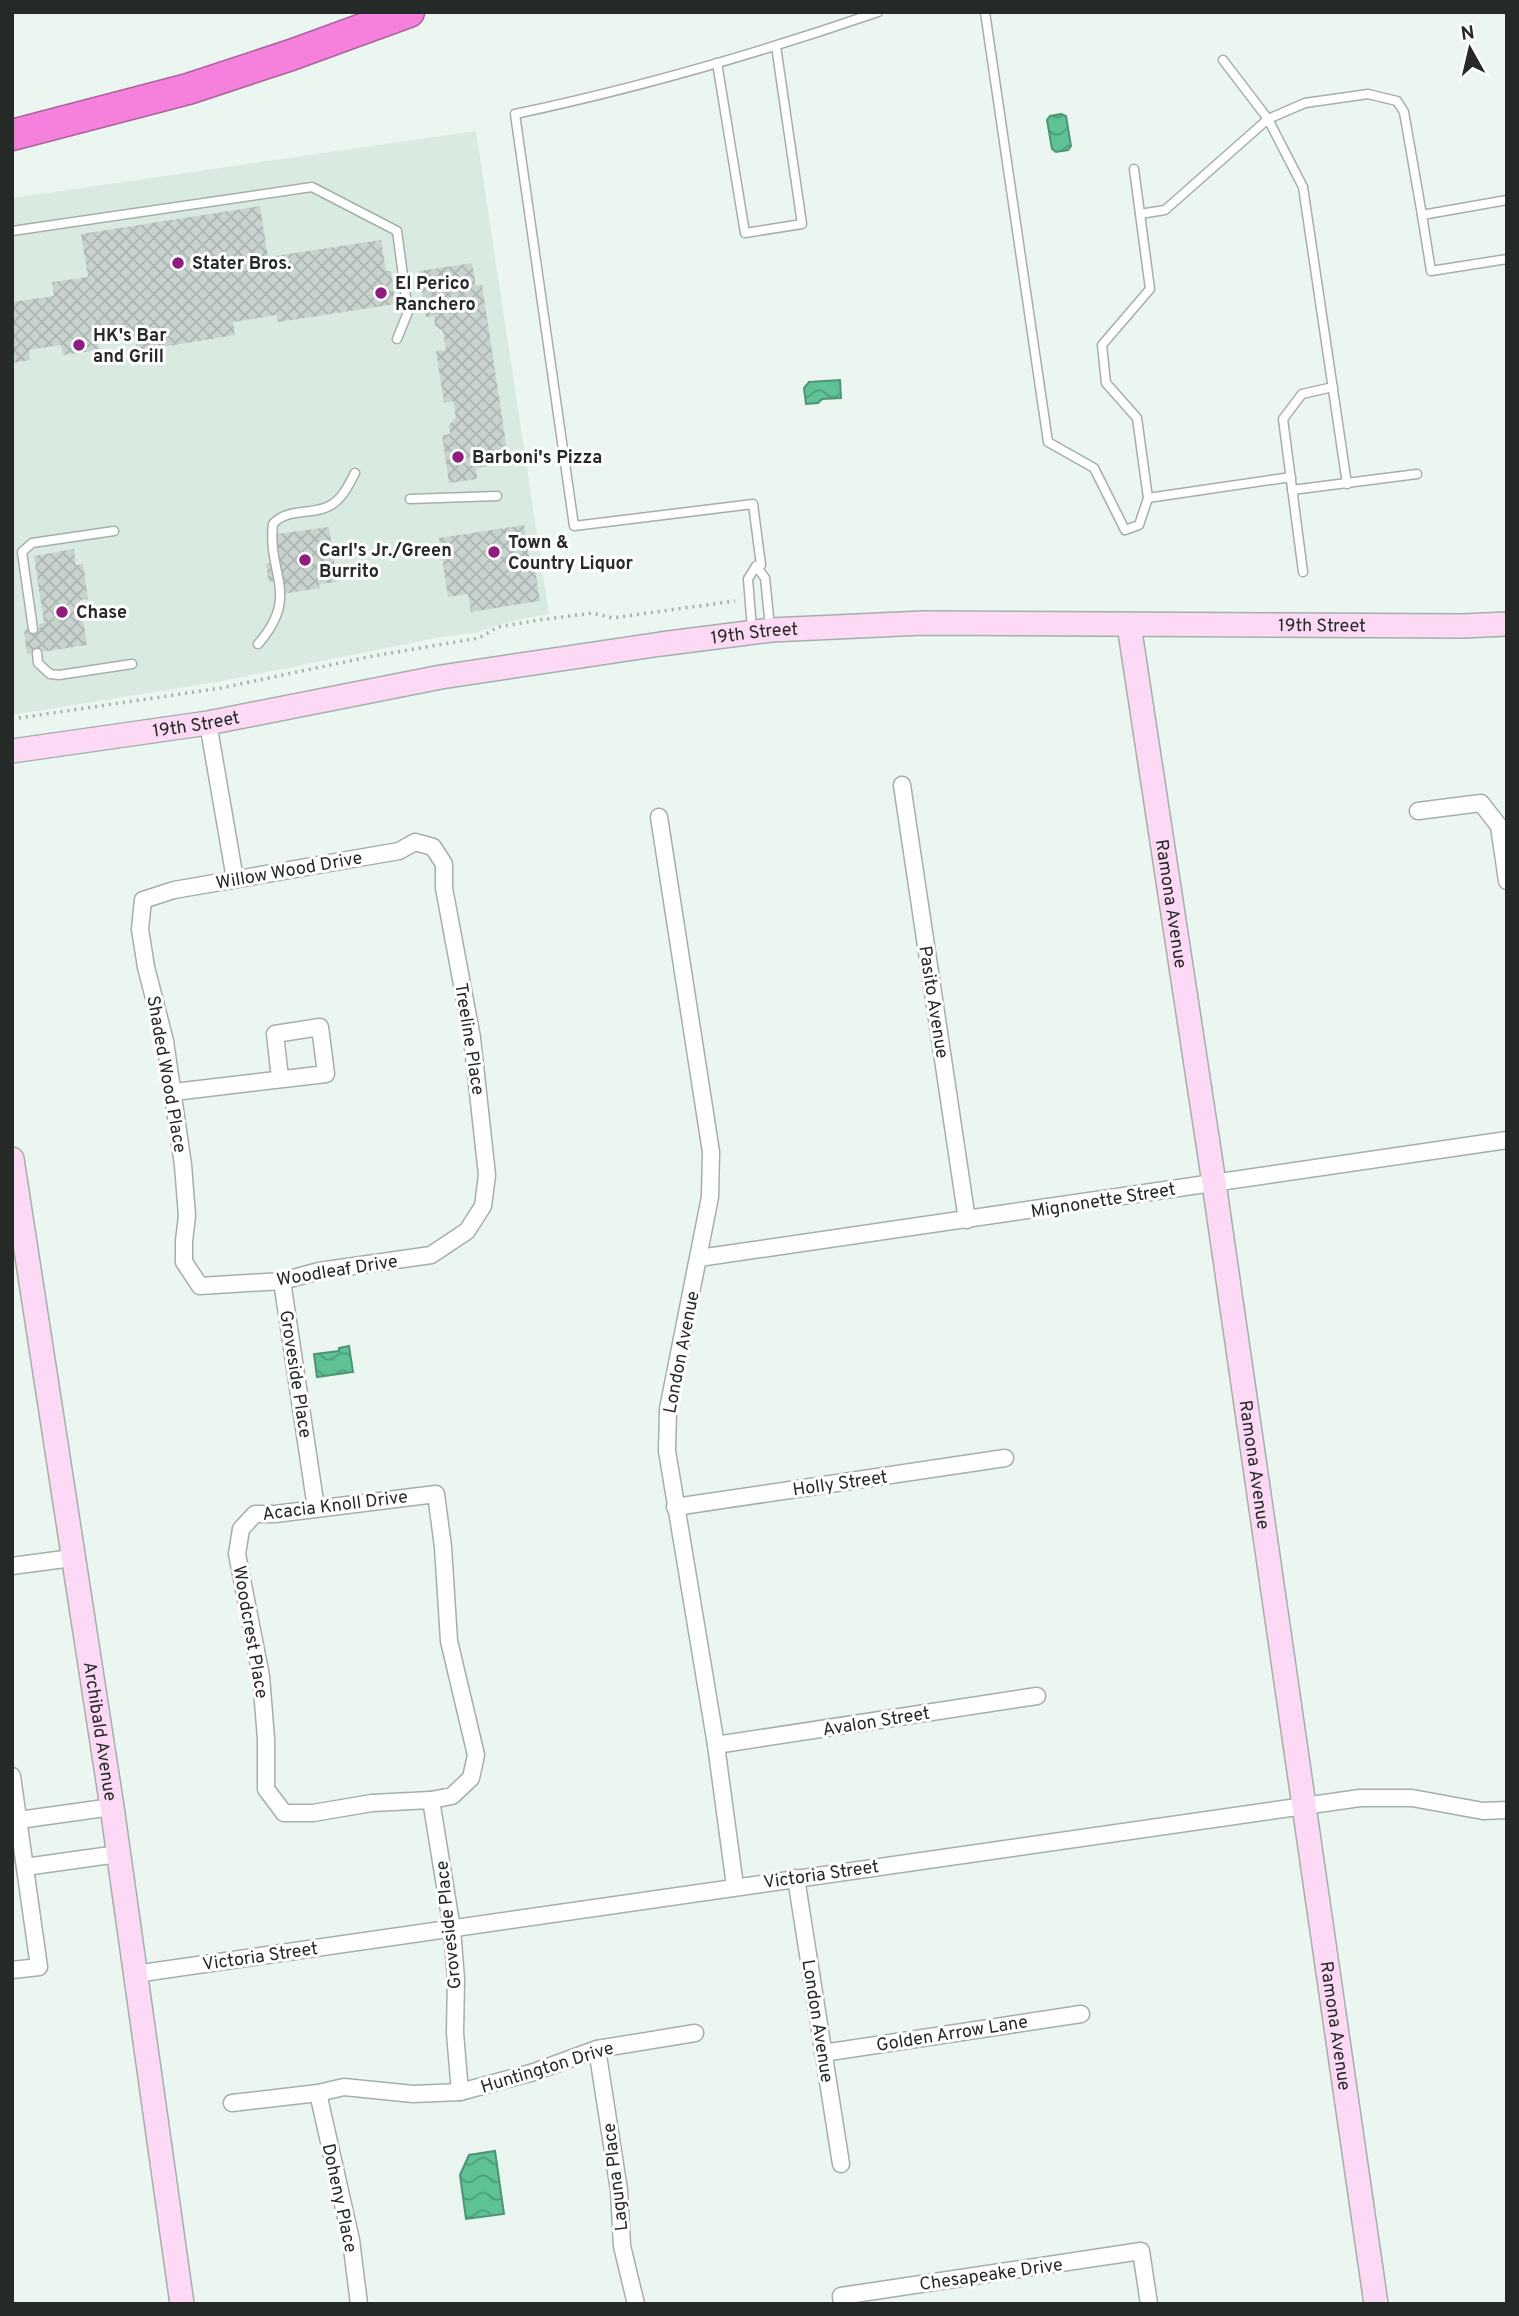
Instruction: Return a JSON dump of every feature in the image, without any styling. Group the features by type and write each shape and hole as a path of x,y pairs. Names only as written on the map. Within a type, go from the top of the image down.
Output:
{"highway":[{"path":"12,135 188,89 409,12"}],"main road":[{"name":"19th Street","path":"12,751 208,723 441,677 761,631 923,623 1507,624"},
{"name":"Ramona Avenue","path":"1129,625 1214,1183 1376,2304"},
{"name":"Archibald Avenue","path":"12,1159 112,1807 182,2304"}],"street":[{"path":"208,723 235,878"},
{"name":"Pasito Avenue","path":"902,785 967,1220"},
{"path":"1418,811 1481,803 1499,827 1507,881"},
{"name":"London Avenue","path":"659,817 710,1152 710,1197 668,1409 667,1451 716,1745 735,1886"},
{"name":"Willow Wood Drive","path":"143,900 174,890 235,878 399,850 415,842 433,847"},
{"name":"Treeline Place","path":"433,847 444,864 444,888 472,1038 485,1152 487,1175 483,1206 467,1231"},
{"name":"Shaded Wood Place","path":"143,900 140,929 174,1092 187,1216 184,1262 200,1286"},
{"path":"174,1092 280,1078"},
{"name":"Mignonette Street","path":"699,1258 1507,1140"},
{"name":"Woodleaf Drive","path":"200,1286 282,1281 319,1271 431,1255 467,1231"},
{"name":"Groveside Place","path":"282,1281 316,1508"},
{"name":"Holly Street","path":"675,1507 1005,1458"},
{"name":"Acacia Knoll Drive","path":"241,1529 255,1514 275,1514 436,1494 443,1547 449,1640 476,1755 471,1778 452,1796 431,1800"},
{"name":"Woodcrest Place","path":"241,1529 237,1555 261,1676 266,1740 266,1789 284,1813 313,1814 372,1803 431,1800"},
{"path":"12,1566 72,1558"},
{"name":"Avalon Street","path":"716,1745 1037,1696"},
{"path":"12,1776 39,1967 12,1970"},
{"name":"Victoria Street","path":"135,1975 735,1886 1360,1798 1412,1798 1483,1811 1507,1810"},
{"name":"Groveside Place","path":"431,1800 452,1929 456,1979 455,2034 460,2092"},
{"path":"19,1821 112,1807"},
{"path":"25,1867 118,1854"},
{"name":"London Avenue","path":"796,1878 841,2164"},
{"name":"Golden Arrow Lane","path":"823,2053 1081,2014"},
{"name":"Huntington Drive","path":"232,2103 318,2093 344,2087 413,2094 460,2092 534,2072 597,2049 695,2033"},
{"name":"Laguna Place","path":"597,2049 619,2190 622,2246 636,2304"},
{"name":"Doheny Place","path":"318,2093 351,2240 359,2304"},
{"name":"Chesapeake Drive","path":"841,2300 1141,2251 1149,2304"}],"lane":[{"path":"761,565 753,504 574,526 515,114 590,98 717,63 878,12"},
{"path":"985,12 1048,442 1094,468 1124,529 1139,525 1148,498 1137,418 1106,383 1102,345 1150,289 1134,169"},
{"path":"717,63 745,233 802,224 776,46"},
{"path":"1223,60 1268,119 1303,187 1347,484"},
{"path":"1140,214 1165,210 1268,119 1304,103 1368,94 1397,101 1404,112 1431,271 1507,259"},
{"path":"12,230 312,187 397,231 408,312 397,339"},
{"path":"1422,215 1507,200"},
{"path":"1303,572 1283,419 1302,394 1332,387"},
{"path":"258,644 274,624 281,603 272,538 273,524 286,514 330,506 345,491 355,473"},
{"path":"1292,490 1417,474"},
{"path":"1148,498 1291,477"},
{"path":"410,499 497,496"},
{"path":"33,629 22,552 32,543 114,531"},
{"path":"756,566 765,578 761,631 748,579 756,566"},
{"path":"37,653 38,663 50,674 132,664"}],"path":[{"path":"12,719 221,688 373,656 479,638 498,627 539,620 593,613 612,618 735,601"}],"shaded area":[{"path":"476,131 549,614 504,623 475,633 441,637 223,681 12,715 12,198"}],"water":[{"path":"1050,116 1066,116 1071,146 1068,150 1056,152 1052,149 1047,120"},
{"path":"840,380 841,398 822,399 818,403 806,404 804,388 809,382"},
{"path":"349,1346 353,1372 317,1377 314,1354 339,1351 339,1348"},
{"path":"495,2151 504,2214 466,2219 460,2175 469,2155"}],"building":[{"path":"260,206 268,257 381,240 386,271 391,271 396,304 278,322 277,315 233,322 235,335 137,351 135,338 98,343 99,350 63,355 61,345 29,350 30,360 12,363 12,302 54,296 52,282 88,277 81,234"},
{"path":"472,263 476,286 482,285 509,463 476,468 477,479 449,483 442,435 450,434 449,425 456,417 453,401 444,403 436,351 446,350 443,331 435,326 434,316 426,317 419,271"},
{"path":"524,525 531,570 535,569 540,601 471,612 468,594 448,597 439,538"},
{"name":"Carl's Jr./Green Burrito","path":"329,527 337,582 319,584 320,588 282,594 280,580 269,582 266,564 277,562 279,557 276,534"},
{"name":"Chase","path":"74,549 76,565 83,564 88,599 80,600 87,645 27,654 24,630 40,628 39,624 44,623 34,556"}],"place":[{"name":"Stater Bros.","path":"178,263"},
{"name":"El Perico Ranchero","path":"381,293"},
{"name":"HK's Bar and Grill","path":"79,345"},
{"name":"Barboni's Pizza","path":"458,457"},
{"name":"Town & Country Liquor","path":"494,552"},
{"name":"Carl's Jr./Green Burrito","path":"305,560"},
{"name":"Chase","path":"62,612"}]}
